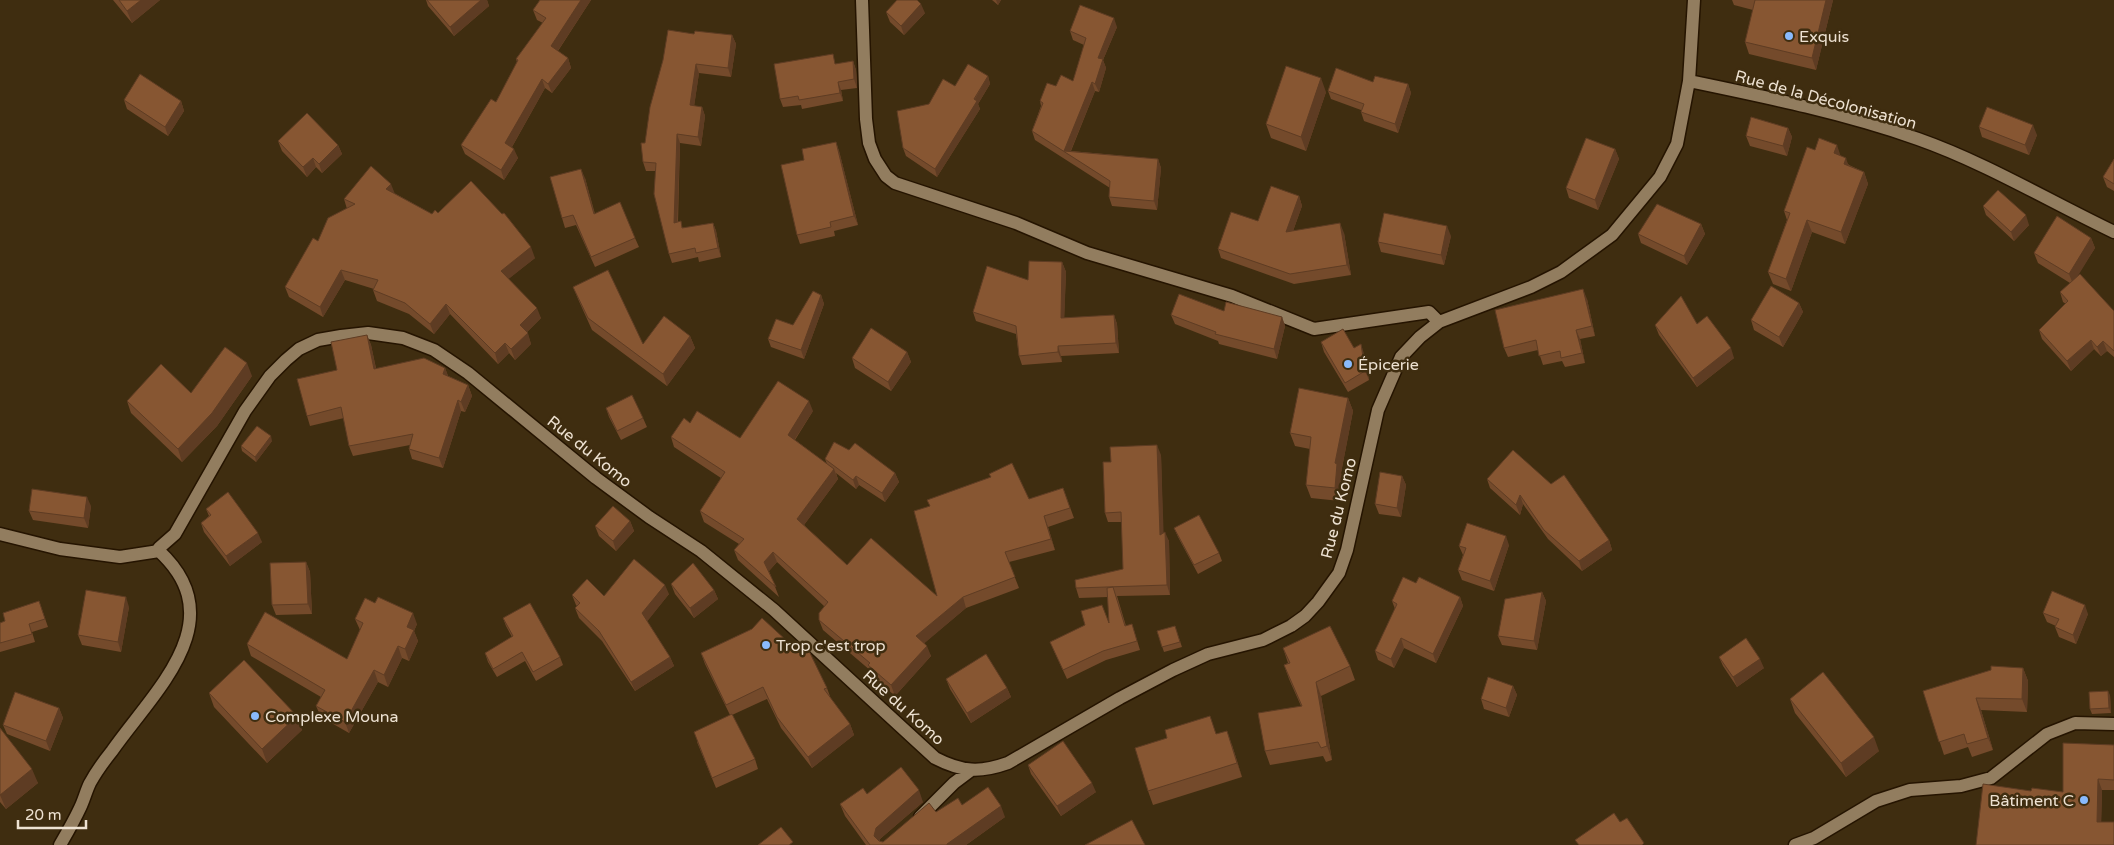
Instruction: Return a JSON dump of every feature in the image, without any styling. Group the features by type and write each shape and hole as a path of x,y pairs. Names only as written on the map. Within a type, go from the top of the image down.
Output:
{"street":[{"path":"862,0 866,119 869,143 886,176 895,183 1016,223 1087,253 1232,296 1314,329 1429,312 1439,322"},
{"name":"Rue du Komo","path":"159,551 159,548 175,534 190,510 245,411 270,376 286,360 300,349 318,340 368,333 403,338 434,350 468,373 596,478 649,517 701,550 774,610 935,758 948,765 970,771 994,768 1008,763 1120,698 1173,670 1208,654 1263,640 1291,626 1305,616 1330,587 1339,573 1347,550 1374,426 1388,383 1401,357 1439,322 1506,297 1561,272 1612,234 1660,177 1677,144 1689,81 1694,0"},
{"name":"Rue de la Décolonisation","path":"1689,81 1779,100 1918,139 1983,166 2114,232"},
{"path":"0,534 60,549 120,557 159,551 170,560 190,600 190,619 185,640 176,663 159,691 113,750 91,782 80,809 60,845"},
{"path":"1795,845 1814,838 1876,801 1910,790 1961,786 1991,778 2048,734 2075,724 2114,724"},
{"path":"913,823 970,771"}],"building":[{"path":"119,0 141,0 127,11"},
{"path":"427,0 481,0 450,27"},
{"path":"540,0 581,0 551,46 568,58 548,84 542,79 505,143 514,149 501,170 461,145 491,99 496,102 518,60 516,59 546,18 533,10"},
{"path":"897,0 917,0 921,4 901,26 886,12"},
{"path":"1755,0 1826,0 1812,58 1745,42"},
{"path":"1080,5 1114,18 1098,58 1103,59 1095,84 1092,82 1064,151 1158,159 1154,201 1109,197 1110,181 1032,131 1043,103 1040,101 1047,83 1056,86 1061,75 1073,81 1086,38 1070,31"},
{"path":"668,30 694,34 695,31 732,35 728,68 696,64 690,105 702,107 698,137 677,134 674,223 681,221 682,228 713,223 718,248 696,253 695,248 669,254 654,194 656,163 643,162 641,143 645,143 650,107 663,60"},
{"path":"833,54 835,64 853,61 854,79 838,82 840,93 799,100 798,96 780,99 774,64"},
{"path":"968,64 988,76 974,99 977,101 935,169 903,148 897,111 929,104 943,79 955,86"},
{"path":"1286,66 1321,78 1301,137 1266,124"},
{"path":"1336,68 1373,82 1375,76 1408,84 1395,124 1361,112 1364,104 1328,91"},
{"path":"140,74 181,101 165,127 124,100"},
{"path":"1987,107 2033,125 2025,145 1979,127"},
{"path":"307,113 338,145 319,164 313,158 303,167 278,141"},
{"path":"1751,117 1788,128 1783,146 1746,136"},
{"path":"1586,138 1615,149 1595,200 1566,188"},
{"path":"1819,138 1837,145 1834,153 1846,158 1844,164 1864,172 1841,232 1807,220 1786,279 1768,272 1790,213 1784,211 1807,147 1815,150"},
{"path":"836,142 854,216 830,222 831,227 797,235 781,165 804,160 802,149"},
{"path":"2114,159 2114,184 2103,177"},
{"path":"371,166 391,184 386,189 432,214 435,210 438,213 471,181 502,214 504,213 531,247 501,271 537,308 520,325 528,333 511,349 505,343 495,353 446,304 430,324 405,303 373,290 378,280 341,270 320,307 285,287 313,238 318,241 328,218 355,204 344,199"},
{"path":"581,169 594,214 620,202 635,238 591,257 573,215 562,218 550,177"},
{"path":"1271,186 1299,196 1286,232 1340,223 1347,265 1290,274 1218,249 1231,212 1258,221"},
{"path":"1998,190 2026,215 2011,232 1983,206"},
{"path":"1657,204 1701,224 1684,256 1638,234"},
{"path":"1384,213 1447,226 1441,255 1378,242"},
{"path":"2057,216 2091,238 2069,274 2034,253"},
{"path":"1029,261 1062,262 1061,318 1114,315 1116,343 1058,346 1058,352 1019,356 1016,326 973,312 987,266 1028,280"},
{"path":"608,270 643,344 664,316 690,336 663,374 588,318 573,287"},
{"path":"2080,274 2114,311 2114,351 2103,341 2097,347 2091,340 2067,361 2039,330 2068,301 2060,292"},
{"path":"1771,286 1799,303 1779,337 1751,320"},
{"path":"1583,289 1592,326 1576,330 1582,353 1561,358 1560,351 1539,356 1536,340 1504,348 1495,310"},
{"path":"813,291 821,295 801,350 768,339 776,319 793,325"},
{"path":"1179,294 1224,311 1226,302 1282,317 1274,349 1215,334 1216,332 1171,315"},
{"path":"1681,296 1697,324 1707,316 1731,348 1693,378 1655,325"},
{"path":"871,328 907,352 888,382 852,358"},
{"path":"1343,329 1354,348 1361,344 1365,371 1345,383 1321,342"},
{"path":"367,335 374,369 424,358 445,368 443,374 468,385 461,402 458,400 439,458 409,449 413,434 349,446 341,407 307,416 297,379 337,370 331,342"},
{"path":"225,347 247,363 212,413 178,449 127,401 161,364 191,393"},
{"path":"778,381 809,401 788,435 834,469 797,519 847,565 871,538 937,596 914,511 930,506 927,500 991,477 989,474 1012,463 1029,499 1063,488 1070,508 1044,516 1051,539 1005,552 1015,577 963,597 916,636 927,646 891,685 868,665 870,663 819,620 819,613 828,602 773,552 764,562 776,587 734,550 744,539 700,511 725,472 671,437 684,418 690,423 697,411 740,438"},
{"path":"1299,388 1348,398 1335,463 1337,464 1335,488 1306,485 1311,437 1290,433"},
{"path":"632,395 643,418 617,431 606,408"},
{"path":"257,426 271,436 255,457 241,446"},
{"path":"834,442 849,450 855,443 895,473 882,493 856,476 853,480 825,459"},
{"path":"1157,445 1160,535 1165,532 1167,585 1076,588 1075,580 1123,569 1121,512 1105,513 1103,462 1111,462 1110,447"},
{"path":"1513,450 1551,484 1564,475 1609,540 1579,561 1544,530 1520,495 1516,505 1487,479"},
{"path":"1380,472 1402,476 1397,508 1375,504"},
{"path":"32,489 87,497 84,518 29,511"},
{"path":"228,492 258,533 226,556 201,523 211,515 206,509"},
{"path":"613,506 630,521 613,541 595,526"},
{"path":"1199,515 1219,553 1194,565 1174,528"},
{"path":"1467,523 1506,536 1490,581 1458,570 1466,548 1459,546"},
{"path":"634,559 665,585 642,613 670,657 631,682 599,631 575,608 580,603 572,595 587,579 604,596"},
{"path":"306,562 308,604 272,605 270,563"},
{"path":"693,563 714,590 690,608 671,584"},
{"path":"1403,577 1416,583 1419,577 1460,597 1433,654 1401,638 1391,659 1375,651 1397,604 1392,601"},
{"path":"1113,587 1125,626 1132,624 1137,641 1103,651 1063,670 1050,642 1085,625 1081,611 1102,605 1109,623 1107,588"},
{"path":"86,590 126,597 118,642 78,635"},
{"path":"2052,591 2085,605 2073,635 2055,627 2059,619 2043,613"},
{"path":"1542,592 1534,641 1498,636 1505,599"},
{"path":"378,597 413,613 407,627 414,630 405,649 398,646 384,675 374,670 345,722 316,706 325,690 247,644 265,612 347,659 363,623 355,619 365,598 375,603"},
{"path":"39,601 45,619 29,624 32,634 0,643 0,623 5,621 3,613"},
{"path":"530,603 560,657 533,672 522,652 493,669 485,653 513,636 503,618"},
{"path":"762,618 800,653 808,649 827,688 824,689 850,724 808,757 777,717 763,687 726,705 701,653 752,629"},
{"path":"1175,626 1180,642 1162,647 1157,631"},
{"path":"1330,626 1350,666 1316,682 1327,746 1321,748 1318,742 1265,751 1258,713 1302,706 1284,665 1290,663 1283,648"},
{"path":"1746,638 1760,659 1733,677 1719,657"},
{"path":"986,654 1007,688 967,713 946,679"},
{"path":"244,660 297,716 262,749 209,693"},
{"path":"1991,666 2023,668 2022,699 1976,698 1988,738 1967,744 1964,734 1939,742 1923,691 1991,670"},
{"path":"1823,672 1874,737 1841,763 1790,699"},
{"path":"1488,677 1513,686 1506,708 1481,699"},
{"path":"2108,691 2109,708 2090,709 2089,692"},
{"path":"15,692 59,708 46,741 3,725"},
{"path":"732,714 755,759 712,778 694,732"},
{"path":"1210,716 1216,734 1227,731 1237,763 1148,791 1135,748 1167,738 1165,730"},
{"path":"0,728 32,769 0,795"},
{"path":"1063,741 1092,783 1057,806 1028,765"},
{"path":"2063,743 2114,745 2114,780 2098,779 2097,822 2114,822 2114,845 1976,845 1983,784 2031,791 2032,788 2063,792"},
{"path":"901,767 919,790 876,828 874,836 879,841 883,842 929,803 936,812 958,798 962,805 988,787 1001,806 947,845 870,845 840,804 863,788 867,794"},
{"path":"1614,813 1620,822 1627,818 1644,843 1642,845 1579,845 1575,840"},
{"path":"1132,820 1145,845 1085,845"},
{"path":"781,827 793,842 789,845 758,845"}],"place":[{"name":"Exquis","path":"1789,36"},
{"name":"Épicerie","path":"1348,364"},
{"name":"Trop c'est trop","path":"766,645"},
{"name":"Complexe Mouna","path":"255,716"},
{"name":"Bâtiment C","path":"2084,800"}]}
